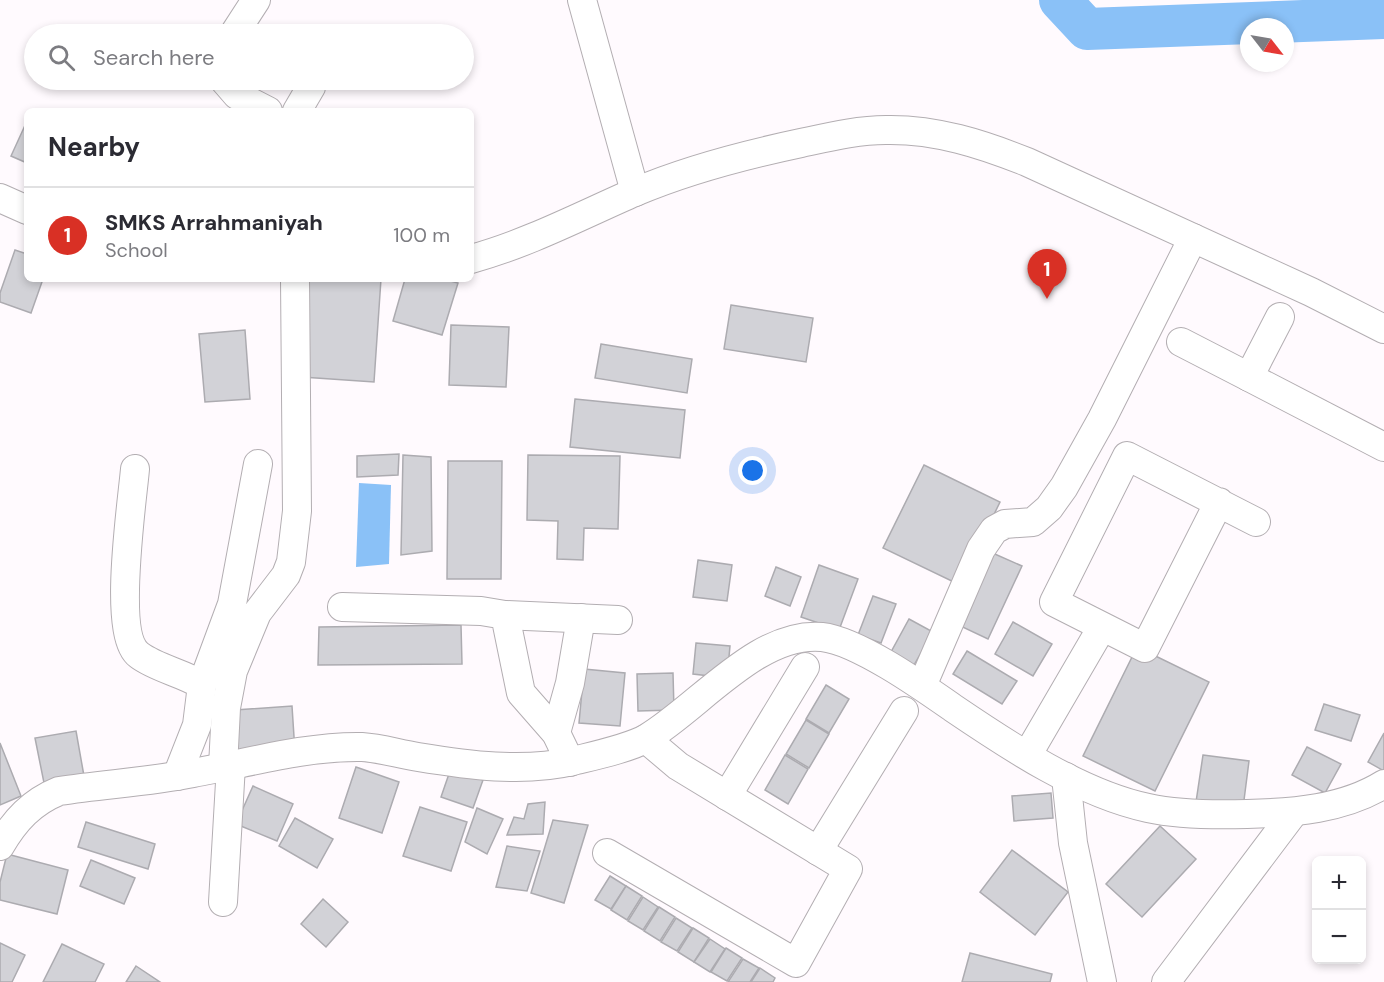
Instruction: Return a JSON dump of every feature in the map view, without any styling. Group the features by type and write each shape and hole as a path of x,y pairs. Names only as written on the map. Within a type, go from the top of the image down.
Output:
{"street":[{"path":"240,24 256,0"},
{"path":"582,0 635,192"},
{"path":"233,90 237,95 262,108"},
{"path":"299,108 309,90"},
{"path":"474,258 538,237 635,192 702,166 810,141 886,130 922,132 987,146 1071,181 1311,292 1384,329"},
{"path":"0,198 24,209"},
{"path":"922,686 981,549 994,530 1005,525 1034,522 1049,508 1091,438 1192,238"},
{"path":"223,902 227,766 226,708 233,671 257,613 286,575 291,562 297,511 295,282"},
{"path":"1248,376 1280,317"},
{"path":"1180,342 1384,447"},
{"path":"1091,438 1256,522"},
{"path":"1127,456 1054,602 1102,627 1145,648 1219,502"},
{"path":"177,776 197,725 202,685 232,604 258,464"},
{"path":"135,469 124,596 126,634 138,655 188,676 202,685"},
{"path":"342,607 481,611 505,615 618,620"},
{"path":"505,615 521,693 556,733 570,762"},
{"path":"556,733 570,683 581,618"},
{"path":"1028,754 1102,627"},
{"path":"0,846 12,826 28,809 43,798 59,791 177,776 312,751 366,747 484,766 570,762 645,739 759,654 784,642 803,637 825,638 848,645 922,686 1066,777 1113,798 1171,812 1227,814 1294,812 1348,800 1384,784"},
{"path":"727,796 805,668"},
{"path":"818,851 904,711"},
{"path":"607,854 796,963 848,869 678,766 645,739"},
{"path":"1066,777 1073,843 1102,982"},
{"path":"1174,980 1294,812"}],"water":[{"path":"359,483 391,485 389,564 356,567"}],"building":[{"path":"24,128 24,162 11,156"},
{"path":"15,250 24,253 24,282 42,282 31,313 0,302 0,293"},
{"path":"309,282 381,282 374,382 302,377"},
{"path":"404,282 458,283 442,335 393,321"},
{"path":"731,305 813,318 806,362 724,349"},
{"path":"451,325 509,327 506,387 449,385"},
{"path":"245,330 250,399 205,402 199,334"},
{"path":"601,344 692,359 687,393 595,378"},
{"path":"575,399 685,410 680,458 570,447"},
{"path":"399,454 398,475 357,477 357,456"},
{"path":"403,455 431,457 432,551 401,555"},
{"path":"528,455 620,456 618,529 584,528 583,560 557,559 558,521 527,520"},
{"path":"448,461 502,461 501,579 447,579"},
{"path":"924,465 1000,502 960,585 883,548"},
{"path":"988,551 1022,566 988,639 954,623"},
{"path":"698,560 732,565 727,601 693,597"},
{"path":"819,565 858,579 839,630 801,617"},
{"path":"776,567 801,577 790,606 765,596"},
{"path":"873,596 896,604 881,643 858,635"},
{"path":"909,619 933,632 914,665 891,652"},
{"path":"1013,622 1052,644 1033,676 995,654"},
{"path":"461,625 462,664 318,665 319,627"},
{"path":"696,643 730,646 727,678 693,674"},
{"path":"1137,647 1209,682 1155,791 1083,756"},
{"path":"967,651 1017,681 1002,704 953,674"},
{"path":"584,669 625,673 620,726 579,723"},
{"path":"673,673 674,710 638,711 637,674"},
{"path":"826,685 849,699 829,733 806,719"},
{"path":"1324,704 1360,715 1351,741 1315,730"},
{"path":"292,706 295,752 238,756 235,710"},
{"path":"806,720 829,734 809,768 786,754"},
{"path":"76,731 84,776 44,783 35,738"},
{"path":"1384,733 1384,771 1368,762"},
{"path":"0,743 21,796 0,805"},
{"path":"1307,747 1341,764 1325,793 1292,775"},
{"path":"785,755 808,769 788,804 765,790"},
{"path":"1203,755 1249,761 1243,808 1196,802"},
{"path":"356,767 399,782 382,833 339,818"},
{"path":"451,768 483,780 473,808 441,797"},
{"path":"253,786 293,804 277,841 236,824"},
{"path":"1051,793 1053,818 1014,821 1012,796"},
{"path":"545,802 543,834 507,835 514,817 524,819 528,804"},
{"path":"420,807 467,822 451,871 403,856"},
{"path":"477,808 503,819 487,854 465,842"},
{"path":"295,818 333,839 317,868 279,846"},
{"path":"553,820 588,825 564,903 531,893"},
{"path":"86,822 155,844 148,869 78,847"},
{"path":"1160,826 1196,859 1142,917 1106,884"},
{"path":"507,846 540,851 527,891 496,887"},
{"path":"1012,850 1068,892 1035,935 980,892"},
{"path":"7,854 68,870 57,914 0,900 0,882"},
{"path":"91,860 135,878 124,904 80,886"},
{"path":"610,876 626,886 611,909 595,900"},
{"path":"626,886 642,896 627,920 611,910"},
{"path":"643,897 658,907 643,930 628,921"},
{"path":"323,899 348,922 326,947 301,924"},
{"path":"659,907 675,917 660,941 644,931"},
{"path":"676,918 692,928 677,951 661,942"},
{"path":"693,928 709,938 694,962 678,952"},
{"path":"710,939 725,949 710,972 694,962"},
{"path":"0,943 25,955 12,982 0,982"},
{"path":"62,944 104,964 95,982 43,982"},
{"path":"726,948 742,958 727,981 711,972"},
{"path":"970,953 1052,974 1050,982 962,982"},
{"path":"743,959 759,968 750,982 728,982"},
{"path":"136,966 160,982 126,982"},
{"path":"760,968 775,978 773,982 751,982"}],"waterway":[{"path":"1060,0 1087,29 1384,18"}],"place":[{"name":"SMKS Arrahmaniyah","path":"1047,299"}]}
